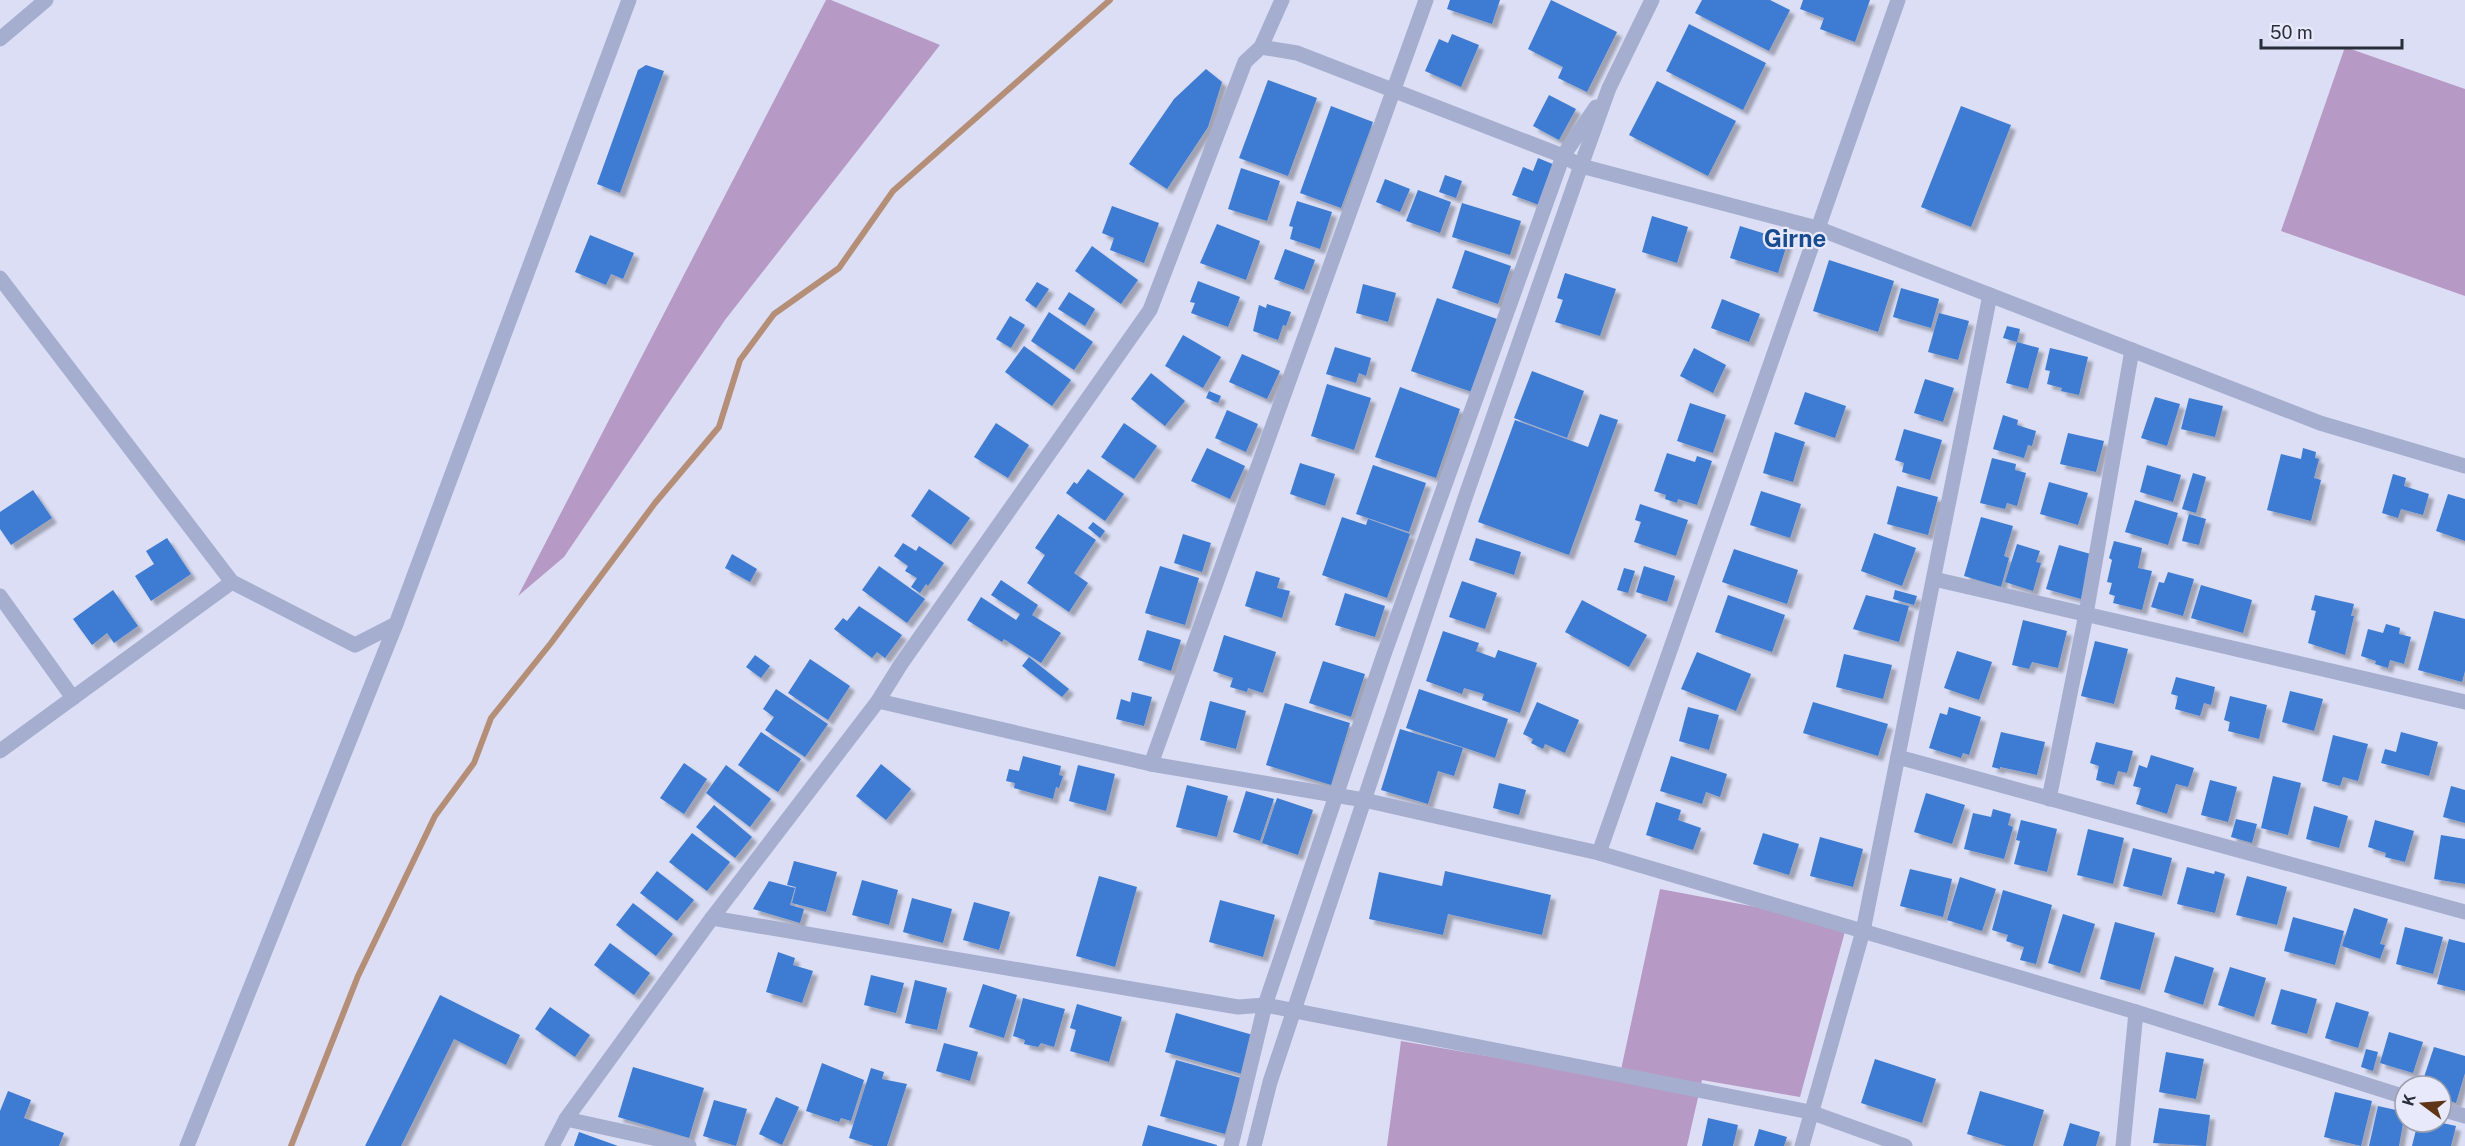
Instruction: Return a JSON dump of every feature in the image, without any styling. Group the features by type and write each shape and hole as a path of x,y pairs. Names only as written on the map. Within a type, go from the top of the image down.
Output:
{"street":[{"path":"0,39 46,0"},
{"path":"188,1146 396,624 629,0"},
{"path":"552,1146 566,1119 712,918 878,701 901,664 1150,310 1245,62 1261,47 1282,0"},
{"path":"1151,764 1426,0"},
{"path":"1254,1146 1270,1082 1293,1011 1468,487 1610,87 1652,0"},
{"path":"1599,853 1898,0"},
{"path":"1261,47 1297,53 1563,156 1581,166 1817,228 2320,423 2465,466"},
{"path":"1231,1146 1265,1005 1387,646 1563,156 1610,87"},
{"path":"0,278 231,582 355,645 396,624"},
{"path":"1802,1146 1863,931 1990,295"},
{"path":"2049,799 2086,614 2132,350"},
{"path":"1934,579 2465,702"},
{"path":"0,751 231,582"},
{"path":"0,596 73,698"},
{"path":"878,701 1151,764 1364,800 1599,853 2136,1012 2393,1093"},
{"path":"1898,758 2465,912"},
{"path":"712,918 1238,1007 1265,1005 1810,1112 1905,1146"},
{"path":"2122,1146 2136,1012"},
{"path":"566,1119 689,1146"}],"shaded area":[{"path":"826,0 831,0 940,45 725,320 564,557 518,596"},
{"path":"2345,47 2465,89 2465,296 2281,231"},
{"path":"1660,889 1847,924 1800,1097 1702,1080 1687,1146 1387,1146 1401,1041 1619,1079"}],"building":[{"path":"1450,0 1500,0 1492,24 1447,9"},
{"path":"1551,0 1617,32 1587,92 1558,78 1563,67 1528,49"},
{"path":"1702,0 1770,0 1790,10 1769,51 1695,13"},
{"path":"1803,0 1870,0 1855,42 1820,29 1824,18 1800,9"},
{"path":"1689,24 1766,63 1743,110 1666,71"},
{"path":"1452,34 1479,45 1461,87 1425,71 1439,39 1448,43"},
{"path":"646,65 664,71 620,193 597,184 638,70"},
{"path":"1206,69 1222,82 1208,127 1167,189 1129,164 1174,99"},
{"path":"1268,80 1317,98 1288,176 1239,158"},
{"path":"1657,81 1736,121 1708,176 1629,135"},
{"path":"1549,95 1576,109 1559,140 1533,126"},
{"path":"1331,106 1373,122 1341,208 1300,193"},
{"path":"1961,106 2011,125 1971,227 1921,207"},
{"path":"1538,158 1555,165 1539,205 1512,195 1523,167 1533,171"},
{"path":"1241,168 1280,181 1267,221 1228,209"},
{"path":"1445,175 1462,181 1456,198 1439,192"},
{"path":"1385,179 1410,189 1400,212 1376,202"},
{"path":"1418,190 1451,202 1440,233 1406,221"},
{"path":"1297,201 1332,212 1320,249 1290,239 1293,227 1289,226"},
{"path":"1462,203 1521,221 1510,255 1452,237"},
{"path":"1112,206 1159,223 1144,263 1110,250 1114,238 1102,233"},
{"path":"1652,216 1688,227 1677,263 1642,252"},
{"path":"1217,224 1260,241 1246,280 1200,263"},
{"path":"1740,226 1788,241 1778,273 1730,258"},
{"path":"590,235 634,253 623,279 611,274 606,285 575,272"},
{"path":"1092,246 1138,280 1121,304 1075,271"},
{"path":"1285,249 1315,260 1304,290 1274,279"},
{"path":"1465,250 1511,266 1498,304 1452,288"},
{"path":"1829,260 1894,281 1878,332 1813,311"},
{"path":"1565,273 1616,289 1600,336 1555,322 1563,300 1557,298"},
{"path":"1198,281 1240,297 1228,327 1191,313 1195,303 1190,302"},
{"path":"1037,282 1049,289 1036,308 1025,300"},
{"path":"1363,284 1396,293 1388,322 1356,313"},
{"path":"1901,288 1939,299 1931,328 1893,317"},
{"path":"1069,292 1095,309 1085,326 1058,309"},
{"path":"1437,298 1497,319 1472,392 1411,371"},
{"path":"1722,299 1760,314 1749,342 1711,328"},
{"path":"1267,304 1291,312 1278,340 1253,331 1259,305 1266,308"},
{"path":"1049,312 1093,342 1074,370 1031,341"},
{"path":"1939,313 1969,321 1958,360 1928,352"},
{"path":"1010,316 1025,325 1011,348 996,339"},
{"path":"2007,326 2020,329 2017,342 2003,338"},
{"path":"1183,335 1221,357 1203,388 1165,366"},
{"path":"2017,342 2039,348 2028,389 2006,383"},
{"path":"1024,346 1071,380 1052,406 1005,372"},
{"path":"1335,347 1371,358 1366,376 1359,373 1356,383 1326,374"},
{"path":"1694,348 1726,365 1713,393 1680,376"},
{"path":"2050,348 2088,357 2079,395 2061,391 2062,388 2047,384 2050,371 2045,370"},
{"path":"1242,354 1280,371 1267,399 1229,382"},
{"path":"1532,371 1584,391 1567,438 1514,418"},
{"path":"1151,373 1185,401 1165,426 1131,399"},
{"path":"1925,379 1954,388 1943,422 1914,413"},
{"path":"1327,384 1371,398 1354,450 1311,436"},
{"path":"1400,387 1460,409 1436,478 1375,457"},
{"path":"1209,391 1221,396 1218,403 1206,398"},
{"path":"1805,392 1846,406 1835,438 1794,424"},
{"path":"2155,397 2180,404 2167,446 2141,438"},
{"path":"2189,398 2223,406 2215,437 2181,429"},
{"path":"1690,403 1726,415 1713,453 1677,441"},
{"path":"1227,410 1258,424 1246,452 1215,438"},
{"path":"1600,414 1618,420 1569,555 1478,522 1515,420 1588,447"},
{"path":"2003,415 2018,420 2017,425 2036,431 2032,446 2028,445 2024,458 1993,449"},
{"path":"996,423 1029,445 1008,478 974,457"},
{"path":"1124,423 1157,446 1134,479 1101,457"},
{"path":"1904,429 1942,440 1930,480 1902,472 1904,463 1895,460"},
{"path":"1775,432 1805,442 1793,482 1763,473"},
{"path":"2068,433 2104,441 2096,472 2060,464"},
{"path":"1207,448 1245,466 1230,499 1191,481"},
{"path":"2303,448 2316,452 2315,458 2319,459 2314,478 2321,480 2311,521 2267,510 2281,454 2301,459"},
{"path":"1667,453 1695,462 1697,456 1712,461 1697,505 1678,499 1677,503 1665,499 1666,495 1654,491"},
{"path":"1992,458 2016,464 2015,470 2026,473 2017,506 2007,503 2005,509 1980,503"},
{"path":"1300,463 1335,474 1325,506 1290,494"},
{"path":"1373,465 1426,483 1409,532 1356,514"},
{"path":"2147,465 2181,475 2173,502 2140,492"},
{"path":"1088,469 1124,494 1105,521 1066,493 1074,482 1077,484"},
{"path":"2193,473 2206,477 2196,513 2182,509"},
{"path":"2393,474 2406,478 2404,486 2429,494 2423,515 2401,509 2398,518 2382,513"},
{"path":"2049,482 2088,493 2078,525 2040,514"},
{"path":"1897,486 1938,497 1928,535 1887,524"},
{"path":"929,489 970,518 951,545 911,516"},
{"path":"33,490 52,518 11,545 0,529 0,512"},
{"path":"1761,491 1801,504 1790,538 1750,525"},
{"path":"2448,494 2465,499 2465,541 2436,531"},
{"path":"2135,500 2178,513 2168,545 2125,532"},
{"path":"1640,504 1688,520 1676,556 1634,542 1641,522 1635,520"},
{"path":"1058,514 1096,540 1074,573 1088,583 1069,612 1027,583 1045,555 1035,548"},
{"path":"2189,514 2206,519 2199,545 2182,541"},
{"path":"1342,517 1366,525 1368,519 1410,534 1387,598 1322,575"},
{"path":"1981,517 2013,526 2004,556 2009,558 2001,587 1964,576"},
{"path":"1093,522 1105,531 1100,538 1088,528"},
{"path":"1874,533 1916,548 1902,586 1861,571"},
{"path":"1183,534 1211,543 1202,572 1174,563"},
{"path":"167,538 191,574 151,601 135,576 154,564 146,551"},
{"path":"1476,538 1521,552 1514,575 1469,560"},
{"path":"2114,541 2142,548 2138,568 2152,571 2142,610 2113,603 2115,596 2109,594 2112,583 2107,582 2112,560 2109,558"},
{"path":"903,543 916,551 919,546 944,563 928,586 926,584 920,593 911,587 917,578 905,571 908,566 894,556"},
{"path":"2017,544 2040,551 2036,562 2041,563 2033,591 2005,582"},
{"path":"2059,545 2094,555 2081,599 2046,589"},
{"path":"1734,549 1798,570 1787,604 1722,582"},
{"path":"732,554 757,569 750,582 725,568"},
{"path":"879,566 925,599 907,623 862,590"},
{"path":"1160,566 1199,578 1185,625 1145,613"},
{"path":"1644,566 1675,576 1667,602 1636,592"},
{"path":"1624,568 1635,571 1628,593 1617,590"},
{"path":"1256,571 1280,578 1277,588 1290,591 1282,618 1245,606"},
{"path":"2168,572 2194,579 2183,616 2151,607 2159,582 2164,583"},
{"path":"1001,580 1038,605 1032,615 1061,633 1041,663 1004,639 1002,642 967,620 981,597 1016,620 1020,614 991,595"},
{"path":"1462,581 1497,593 1485,629 1449,617"},
{"path":"2201,585 2252,600 2243,633 2191,618"},
{"path":"113,590 138,626 114,643 107,633 92,645 73,619"},
{"path":"1895,590 1917,596 1914,605 1893,599"},
{"path":"1345,593 1385,606 1375,637 1335,625"},
{"path":"1728,595 1785,615 1772,652 1715,632"},
{"path":"1866,595 1909,606 1899,642 1853,629"},
{"path":"2315,595 2354,604 2351,616 2354,616 2345,655 2308,643 2316,611 2311,610"},
{"path":"1582,600 1647,635 1629,667 1565,632"},
{"path":"859,606 902,635 885,658 877,652 872,658 834,629 843,618 847,621"},
{"path":"2434,611 2465,619 2465,671 2462,682 2418,670"},
{"path":"2023,620 2067,631 2058,668 2032,662 2029,669 2012,665"},
{"path":"2386,624 2400,628 2399,634 2411,637 2404,664 2390,660 2388,668 2361,656 2368,629 2383,633"},
{"path":"1147,630 1181,640 1171,671 1138,660"},
{"path":"1443,631 1479,643 1476,651 1495,658 1498,650 1537,663 1520,713 1482,700 1484,694 1464,688 1462,694 1426,681"},
{"path":"1224,635 1276,652 1263,693 1248,688 1247,692 1230,687 1233,678 1213,671"},
{"path":"2095,641 2128,649 2114,704 2081,696"},
{"path":"1957,651 1992,662 1979,700 1944,688"},
{"path":"1697,652 1751,674 1736,711 1681,689"},
{"path":"1844,654 1892,665 1883,699 1836,687"},
{"path":"755,655 770,666 761,678 746,667"},
{"path":"1029,657 1069,689 1062,697 1022,666"},
{"path":"810,659 850,686 828,720 788,693"},
{"path":"1323,661 1365,674 1351,717 1309,703"},
{"path":"2176,677 2215,687 2211,705 2204,703 2200,716 2175,709 2178,696 2171,694"},
{"path":"776,689 828,724 805,757 765,730 774,717 763,709"},
{"path":"1419,689 1508,719 1495,758 1406,728"},
{"path":"2290,691 2323,699 2314,731 2282,722"},
{"path":"1132,692 1152,697 1144,726 1116,719 1121,699 1130,702"},
{"path":"2230,696 2267,705 2259,739 2228,731 2230,722 2224,720"},
{"path":"1210,701 1246,711 1236,749 1200,740"},
{"path":"1537,702 1579,720 1565,753 1545,744 1543,749 1531,743 1533,739 1523,734"},
{"path":"1813,702 1888,724 1878,756 1803,733"},
{"path":"1285,703 1350,723 1331,785 1266,765"},
{"path":"1688,707 1719,715 1709,750 1679,741"},
{"path":"1949,707 1981,717 1969,755 1963,753 1961,758 1929,748 1940,713 1947,715"},
{"path":"1400,729 1463,748 1454,776 1438,771 1428,804 1381,790"},
{"path":"761,732 801,759 778,792 738,765"},
{"path":"2001,732 2045,742 2037,775 1992,767"},
{"path":"2401,732 2438,742 2429,776 2381,763 2385,749 2396,752"},
{"path":"2333,735 2368,744 2358,781 2343,777 2340,786 2322,781"},
{"path":"2096,742 2133,751 2127,773 2118,771 2114,785 2096,780 2099,766 2090,763"},
{"path":"2151,755 2194,768 2188,787 2176,784 2167,814 2136,804 2141,788 2133,786 2139,765 2147,768"},
{"path":"1023,756 1061,766 1059,775 1063,776 1059,788 1056,787 1053,799 1014,788 1015,783 1006,781 1009,769 1019,771"},
{"path":"1671,756 1727,774 1720,797 1706,792 1702,804 1660,791"},
{"path":"684,763 707,779 684,814 660,798"},
{"path":"881,764 911,789 886,820 856,796"},
{"path":"726,765 771,799 750,827 706,793"},
{"path":"1078,765 1115,774 1106,811 1069,801"},
{"path":"2273,776 2301,783 2288,835 2261,828"},
{"path":"2210,780 2237,787 2228,822 2201,815"},
{"path":"1499,783 1526,790 1519,815 1493,808"},
{"path":"1187,785 1228,796 1217,837 1176,827"},
{"path":"2451,786 2465,790 2465,823 2443,817"},
{"path":"1246,791 1274,799 1260,841 1233,832"},
{"path":"1926,793 1965,805 1952,844 1914,832"},
{"path":"1277,798 1313,810 1298,855 1262,843"},
{"path":"1656,802 1681,810 1678,820 1701,828 1693,850 1646,835"},
{"path":"714,805 752,837 735,858 696,827"},
{"path":"2314,806 2348,816 2339,848 2306,839"},
{"path":"1993,809 2011,814 2008,825 2013,827 2004,859 1964,849 1973,813 1991,817"},
{"path":"2236,819 2257,824 2252,843 2231,837"},
{"path":"2021,820 2057,829 2047,872 2014,864 2020,841 2016,840"},
{"path":"2375,820 2414,831 2405,862 2385,857 2386,853 2368,847"},
{"path":"2088,829 2124,838 2113,884 2077,875"},
{"path":"692,833 730,862 707,891 669,862"},
{"path":"1763,833 1799,844 1789,875 1753,864"},
{"path":"2441,835 2465,839 2465,884 2434,879"},
{"path":"1820,837 1863,849 1853,887 1810,876"},
{"path":"2133,848 2172,858 2162,896 2123,886"},
{"path":"794,861 837,872 826,912 792,903 796,887 787,885"},
{"path":"2187,867 2214,874 2215,871 2225,874 2215,913 2177,904"},
{"path":"1910,869 1952,879 1943,917 1900,906"},
{"path":"657,871 694,900 677,921 640,893"},
{"path":"1445,871 1551,895 1542,935 1448,914 1443,935 1369,919 1379,872 1442,886"},
{"path":"1099,876 1137,887 1115,967 1076,956"},
{"path":"2247,876 2287,887 2277,925 2236,915"},
{"path":"1960,877 1996,889 1982,931 1947,920"},
{"path":"862,880 898,890 889,925 852,915"},
{"path":"769,881 795,888 790,905 804,909 800,923 753,909"},
{"path":"2003,890 2052,905 2036,964 2020,960 2024,947 2006,941 2008,935 1992,930"},
{"path":"912,898 952,909 943,943 903,932"},
{"path":"1220,900 1275,915 1263,957 1209,942"},
{"path":"974,902 1010,912 999,950 963,940"},
{"path":"633,903 673,934 656,956 616,925"},
{"path":"2354,908 2388,919 2380,944 2385,945 2380,959 2342,946"},
{"path":"2063,914 2095,924 2080,973 2048,963"},
{"path":"2293,917 2344,931 2335,965 2284,951"},
{"path":"2115,922 2155,933 2140,990 2100,979"},
{"path":"2405,927 2443,937 2433,974 2396,964"},
{"path":"2449,939 2465,943 2465,991 2437,984"},
{"path":"610,943 650,973 634,995 594,965"},
{"path":"778,952 795,958 793,965 813,971 802,1003 766,992"},
{"path":"2175,956 2214,968 2203,1005 2164,992"},
{"path":"2230,967 2266,978 2254,1017 2218,1005"},
{"path":"871,975 904,983 896,1013 864,1005"},
{"path":"915,980 947,988 937,1030 905,1023"},
{"path":"983,984 1017,995 1004,1038 969,1027"},
{"path":"2281,989 2317,999 2307,1034 2271,1024"},
{"path":"440,995 520,1035 506,1065 454,1039 401,1146 365,1146"},
{"path":"1023,998 1065,1009 1054,1047 1041,1043 1038,1047 1024,1044 1025,1040 1013,1036"},
{"path":"2336,1002 2369,1012 2358,1048 2325,1038"},
{"path":"1077,1004 1122,1017 1109,1062 1070,1051 1076,1030 1070,1028"},
{"path":"550,1007 590,1035 575,1057 535,1029"},
{"path":"1176,1013 1253,1035 1242,1074 1165,1052"},
{"path":"2389,1032 2423,1042 2413,1073 2380,1063"},
{"path":"944,1043 978,1052 970,1081 936,1071"},
{"path":"2434,1047 2465,1056 2465,1073 2456,1103 2453,1102 2453,1074 2425,1074"},
{"path":"2366,1049 2378,1052 2373,1071 2361,1067"},
{"path":"2166,1052 2204,1059 2196,1099 2159,1092"},
{"path":"1875,1059 1936,1079 1922,1123 1861,1103"},
{"path":"1176,1060 1241,1078 1225,1134 1160,1116"},
{"path":"822,1063 864,1080 851,1121 841,1118 839,1122 806,1111"},
{"path":"633,1067 704,1088 689,1138 618,1117"},
{"path":"871,1068 884,1072 882,1079 907,1084 887,1146 874,1146 849,1138"},
{"path":"8,1091 31,1100 24,1118 64,1133 59,1146 0,1146 0,1111"},
{"path":"1980,1091 2044,1110 2033,1146 2006,1146 1967,1134"},
{"path":"2335,1092 2372,1101 2361,1146 2324,1137"},
{"path":"776,1097 799,1107 782,1145 759,1134"},
{"path":"714,1100 747,1109 736,1146 703,1136"},
{"path":"2378,1106 2393,1109 2393,1134 2401,1134 2399,1146 2369,1146"},
{"path":"2159,1108 2210,1115 2206,1146 2153,1143"},
{"path":"1708,1118 1738,1125 1733,1146 1702,1146"},
{"path":"2070,1123 2100,1132 2096,1146 2063,1146"},
{"path":"1148,1125 1217,1145 1217,1146 1142,1146"},
{"path":"2453,1125 2456,1126 2451,1146 2412,1146 2415,1134 2453,1134"},
{"path":"1759,1129 1787,1137 1784,1146 1754,1146"},
{"path":"579,1132 618,1146 574,1146"}],"waterway":[{"path":"291,1146 358,976 435,816 474,763 491,718 551,643 655,503 719,427 740,360 774,314 839,268 893,191 1110,0"}],"district":[{"name":"Girne","path":"1795,238"}]}
